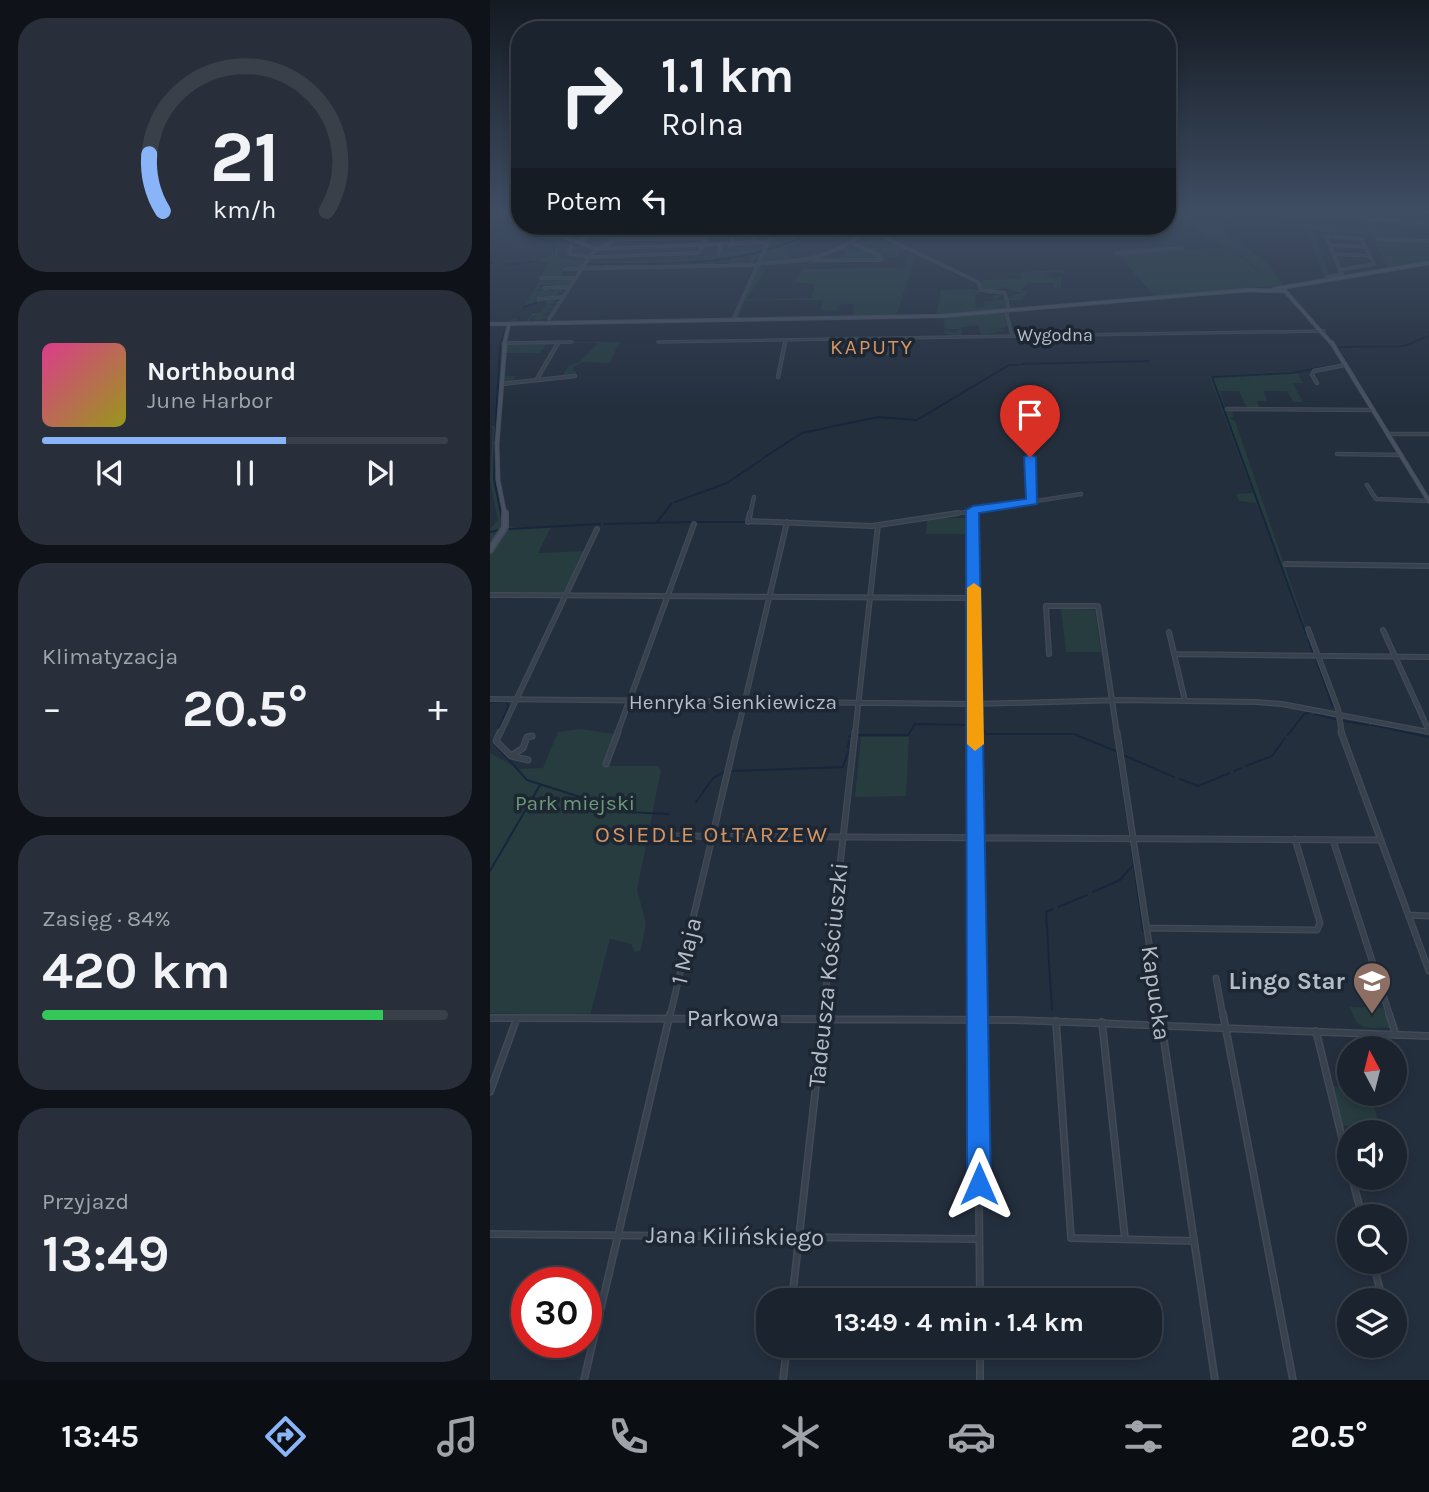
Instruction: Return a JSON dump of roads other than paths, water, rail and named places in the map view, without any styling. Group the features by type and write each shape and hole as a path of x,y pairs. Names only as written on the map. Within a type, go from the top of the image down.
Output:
{"street":[{"path":"733,320 752,277"},
{"path":"968,277 978,282 981,290 1005,293 1012,335"},
{"path":"490,324 548,320 942,316 1281,290 1340,277"},
{"path":"541,278 575,278"},
{"path":"548,320 575,278"},
{"path":"544,288 569,287"},
{"path":"1281,290 1290,294 1324,331 1429,501"},
{"path":"538,299 562,298"},
{"path":"490,550 502,533 506,521 498,478 503,343 509,324"},
{"name":"Wygodna","path":"658,342 1324,331"},
{"path":"887,353 888,338"},
{"path":"778,377 786,340"},
{"path":"536,381 559,342"},
{"path":"503,343 572,342"},
{"path":"1317,383 1312,375 1314,371 1345,365"},
{"path":"502,384 575,376"},
{"path":"1227,409 1373,410"},
{"path":"1388,434 1429,434"},
{"path":"1028,435 1033,502"},
{"path":"1337,454 1401,454"},
{"path":"1367,485 1376,499 1429,501"},
{"path":"754,497 748,521 878,525 1081,494"},
{"path":"973,510 980,1288"},
{"name":"1 Maja","path":"584,1380 787,522"},
{"path":"606,764 694,524"},
{"name":"Tadeusza Kościuszki","path":"793,1288 878,525"},
{"path":"528,760 511,756 496,741 597,528"},
{"path":"1286,564 1429,566"},
{"path":"490,596 974,598"},
{"name":"Kapucka","path":"1049,654 1046,606 1098,606 1110,701 1215,1380"},
{"path":"1308,629 1429,971"},
{"path":"1383,630 1429,732"},
{"path":"1169,632 1185,701"},
{"path":"1174,654 1429,657"},
{"name":"Henryka Sienkiewicza","path":"490,699 975,704 1185,701 1282,704 1429,732"},
{"path":"511,756 523,748 527,737 532,736"},
{"path":"650,835 1381,840"},
{"path":"1147,928 1317,930 1320,923 1296,839"},
{"path":"1333,840 1396,1035"},
{"path":"1409,915 1429,916"},
{"path":"1216,978 1293,1380"},
{"name":"Parkowa","path":"490,1018 977,1019 1429,1036"},
{"path":"490,1092 517,1018"},
{"path":"1056,1021 1071,1238 1194,1241"},
{"path":"1102,1022 1125,1240"},
{"path":"1316,1031 1338,1120"},
{"name":"Jana Kilińskiego","path":"490,1234 979,1239"},
{"path":"783,1380 785,1358"},
{"path":"980,1358 980,1380"}],"waterway":[{"path":"1114,303 1122,302"},
{"path":"524,307 536,303"},
{"path":"570,324 597,323"},
{"path":"517,325 542,324"},
{"path":"491,325 503,325"},
{"path":"496,422 500,346 507,326"},
{"path":"1346,362 1337,347 1404,346 1429,336"},
{"path":"1021,364 1148,361"},
{"path":"1306,634 1212,377 1292,373 1341,364"},
{"path":"763,458 802,433 878,417 917,420 1009,365 1018,365"},
{"path":"495,441 496,425"},
{"path":"495,444 494,479 502,519"},
{"path":"675,502 727,483 761,460"},
{"path":"657,522 672,503"},
{"path":"604,524 692,522"},
{"path":"696,522 745,522"},
{"path":"507,529 600,524"},
{"path":"490,532 500,530 502,525"},
{"path":"1308,639 1313,653"},
{"path":"1316,659 1333,707"},
{"path":"490,702 507,702 508,708 493,742 527,780 627,812 669,814"},
{"path":"1288,735 1304,714 1309,713"},
{"path":"1315,714 1335,719"},
{"path":"1343,721 1368,725"},
{"path":"858,735 908,735 915,724 972,725"},
{"path":"980,725 986,734 1074,734 1118,752"},
{"path":"1372,725 1429,737"},
{"path":"1246,766 1272,756 1285,738"},
{"path":"848,748 849,740"},
{"path":"732,771 843,767 848,752"},
{"path":"1117,752 1130,836"},
{"path":"1121,754 1174,777"},
{"path":"1234,771 1241,768"},
{"path":"696,802 713,778 724,772"},
{"path":"1180,779 1198,786 1230,773"},
{"path":"490,871 540,785"},
{"path":"1131,846 1134,864"},
{"path":"1093,892 1120,880 1134,864"},
{"path":"1134,864 1143,931"},
{"path":"1058,907 1087,895"},
{"path":"1052,1010 1046,912 1053,909"}],"place":[{"name":"Lingo Star","path":"1372,1015"}],"district":[{"name":"KAPUTY","path":"872,347"},
{"name":"OSIEDLE OŁTARZEW","path":"712,834"}],"park label":[{"name":"Park miejski","path":"575,803"}]}
